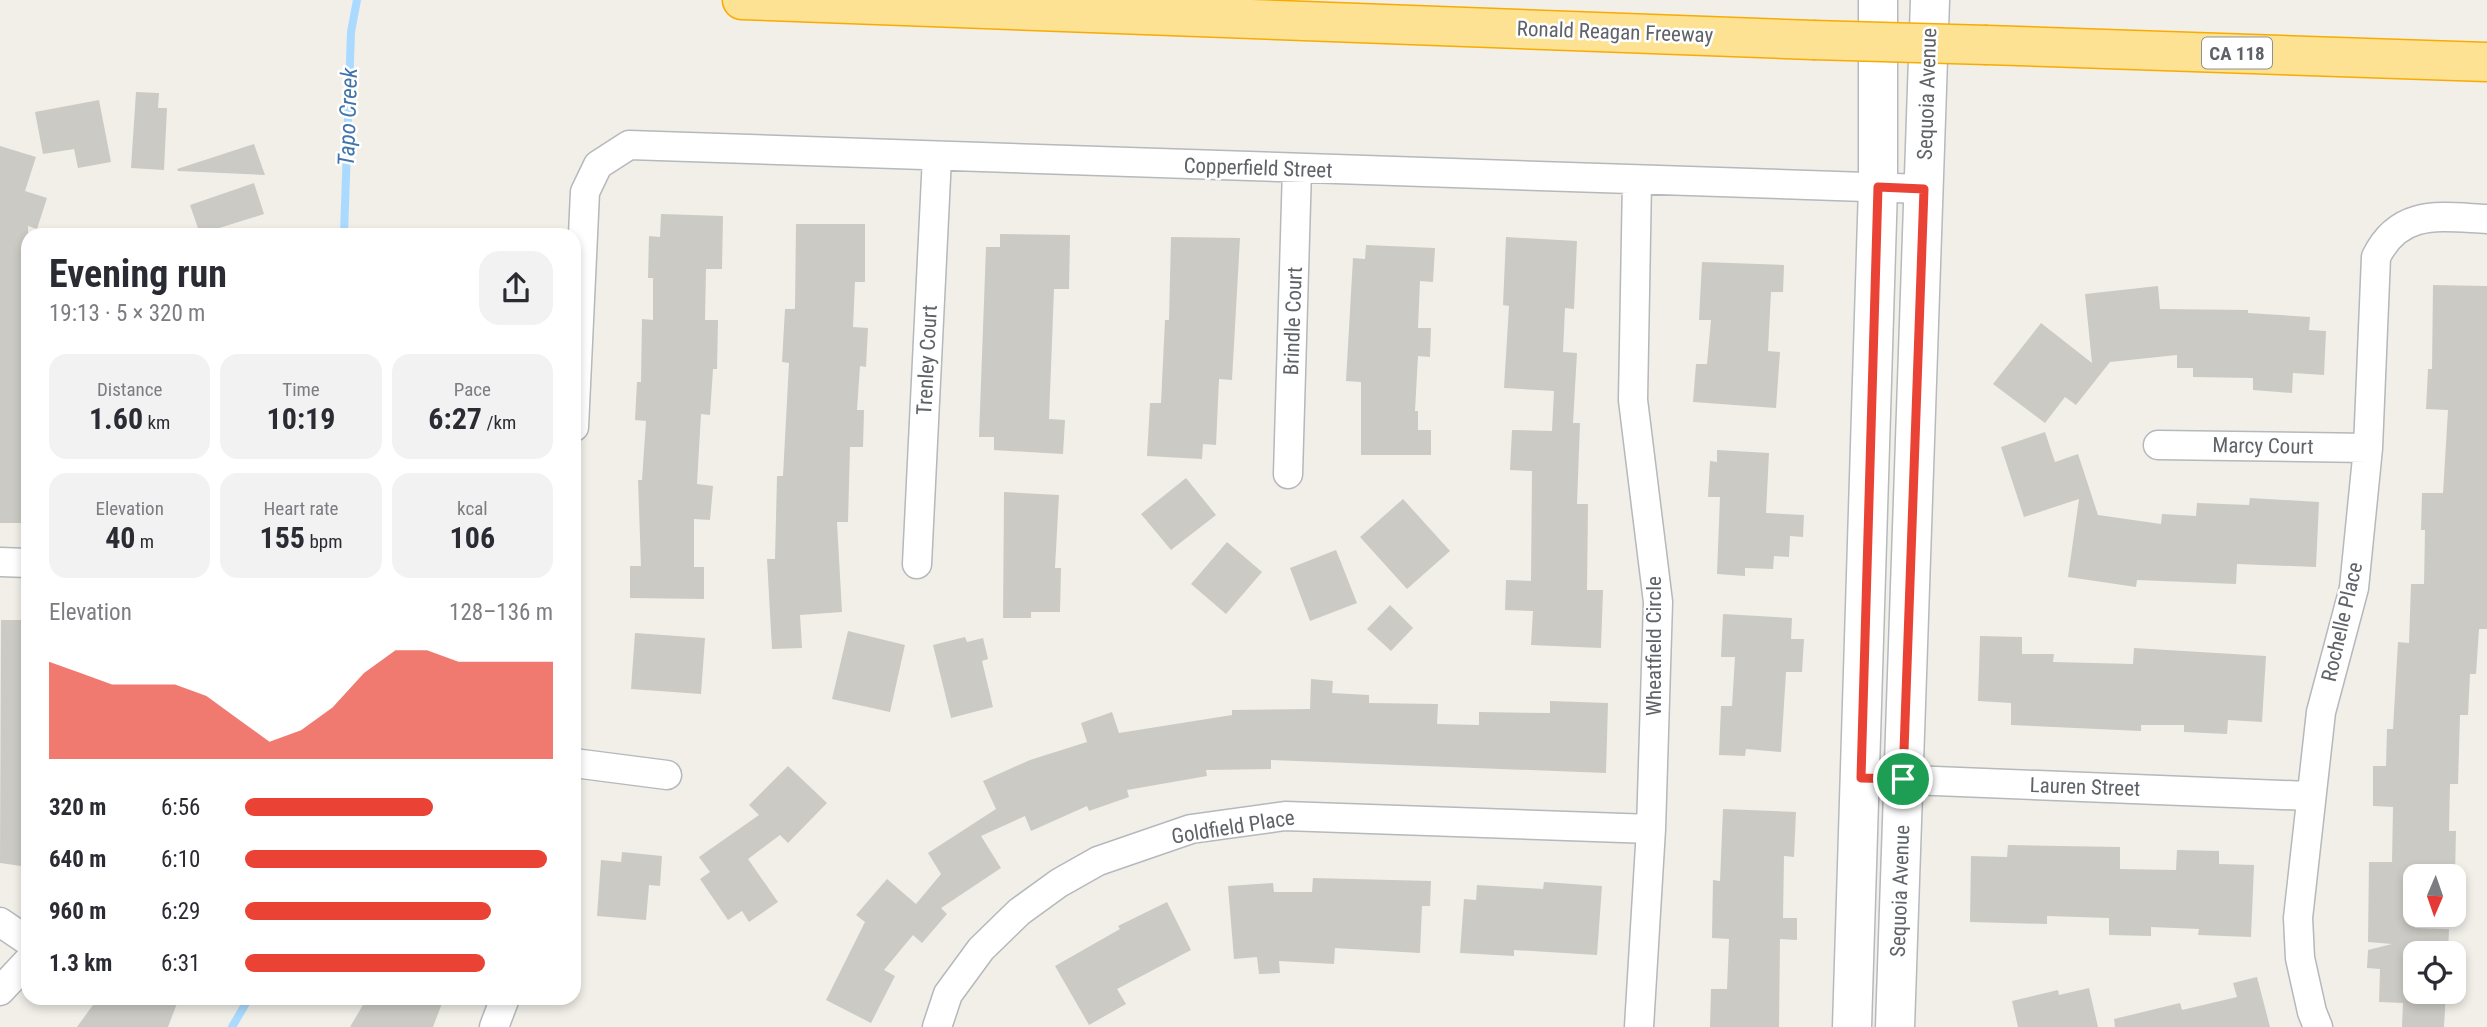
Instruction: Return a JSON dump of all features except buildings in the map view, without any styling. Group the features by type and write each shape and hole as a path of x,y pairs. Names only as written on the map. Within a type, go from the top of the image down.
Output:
{"highway":[{"name":"Ronald Reagan Freeway","path":"742,0 2487,62"}],"main road":[{"name":"Sequoia Avenue","path":"1852,1027 1878,187 1878,0"},
{"name":"Sequoia Avenue","path":"1895,1027 1930,0"}],"street":[{"name":"Copperfield Street","path":"581,277 585,192 597,165 629,145 1924,189"},
{"name":"Trenley Court","path":"917,564 937,157"},
{"name":"Brindle Court","path":"1288,474 1297,169"},
{"name":"Wheatfield Circle","path":"1637,181 1633,400 1658,602 1651,829 1639,1027"},
{"name":"Rochelle Place","path":"2318,1027 2300,958 2298,918 2309,796 2321,712 2354,588 2368,448 2374,270 2385,239 2396,228 2418,219 2487,219"},
{"name":"Marcy Court","path":"2158,445 2368,448"},
{"path":"0,562 21,563"},
{"path":"581,765 667,775"},
{"name":"Lauren Street","path":"1861,778 2309,796"},
{"name":"Goldfield Place","path":"937,1027 948,994 981,949 1018,912 1059,883 1098,861 1191,829 1285,816 1651,829"},
{"path":"0,922 21,936"},
{"path":"0,991 21,968"},
{"path":"494,1027 502,1005"}],"waterway":[{"name":"Tapo Creek","path":"344,228 351,32 357,0"},
{"name":"Tapo Creek","path":"232,1027 245,1005"}],"route":[{"path":"1878,187 1924,189 1903,779 1861,778 1878,187"}]}
